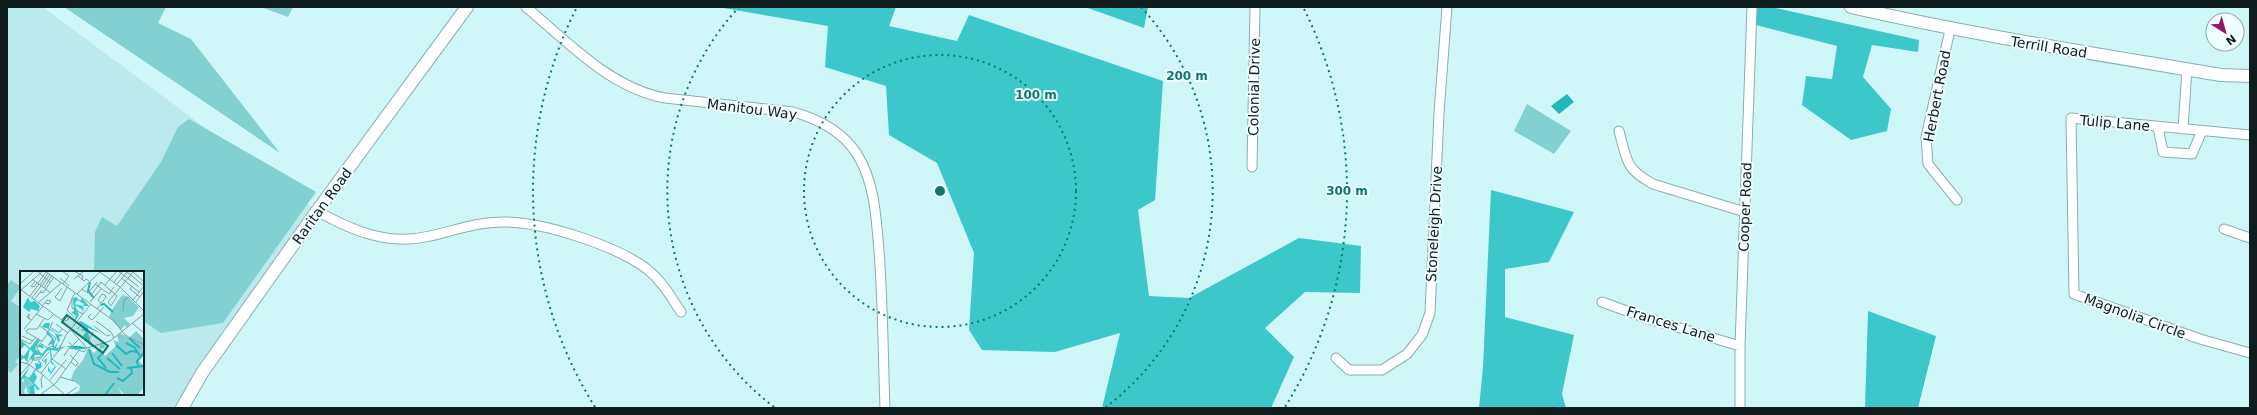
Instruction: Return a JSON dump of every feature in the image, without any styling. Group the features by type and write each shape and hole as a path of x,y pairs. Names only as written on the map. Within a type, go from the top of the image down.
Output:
{"street":[{"name":"Raritan Road","path":"182,408 202,374 317,211 467,7"},
{"name":"Manitou Way","path":"526,7 605,72 625,86 648,95 665,98 803,115 826,125 850,145 866,171 875,201 883,300 885,408"},
{"name":"Colonial Drive","path":"1252,167 1254,7"},
{"name":"Stoneleigh Drive","path":"1336,358 1349,370 1382,370 1407,354 1422,335 1430,313 1439,113 1447,7"},
{"name":"Cooper Road","path":"1740,408 1740,346 1752,7"},
{"name":"Terrill Road","path":"1851,7 1950,30 2221,75 2250,76"},
{"name":"Herbert Road","path":"1950,30 1926,137 1928,164 1934,174 1957,200"},
{"path":"2183,129 2187,69"},
{"name":"Tulip Lane","path":"2071,118 2250,135"},
{"name":"Magnolia Circle","path":"2071,118 2074,294 2200,339 2250,352"},
{"name":"Tulip Lane","path":"2158,127 2163,152 2192,154 2202,131"},
{"path":"1619,131 1628,166 1640,177 1653,184 1745,212"},
{"path":"317,211 348,228 366,234 387,238 413,239 474,224 502,222 536,225 565,232 610,249 647,269 663,286 681,312"},
{"path":"2224,229 2250,238"},
{"name":"Frances Lane","path":"1602,302 1646,318 1740,346"}],"shaded area":[{"path":"7,7 43,7 317,211 179,408 7,408"},
{"path":"64,7 166,7 158,23 191,39 280,153"},
{"path":"261,7 293,7 288,17"},
{"path":"717,7 896,7 889,26 957,41 969,15 1163,81 1155,200 1138,210 1149,296 1189,298 1299,238 1361,246 1360,293 1305,292 1265,328 1294,357 1271,408 1102,408 1120,333 1055,352 982,350 969,330 974,253 937,163 889,135 886,86 825,67 828,26"},
{"path":"1085,7 1148,7 1144,28"},
{"path":"1752,7 1771,7 1919,40 1918,52 1872,45 1863,77 1891,109 1887,131 1851,140 1802,105 1806,76 1832,79 1837,46 1752,24"},
{"path":"1567,94 1574,102 1559,114 1551,106"},
{"path":"1527,104 1571,131 1554,154 1514,131"},
{"path":"189,119 316,192 223,323 161,333 144,322 144,271 94,271 95,232 102,217 117,226 161,162 178,127"},
{"path":"1491,190 1574,212 1549,262 1505,269 1505,317 1574,335 1562,394 1566,408 1479,408 1483,367"},
{"path":"11,280 20,286 11,301 20,307 20,356 15,362 18,364 11,373 7,370 7,285"},
{"path":"1868,311 1936,336 1918,408 1865,408"}]}
